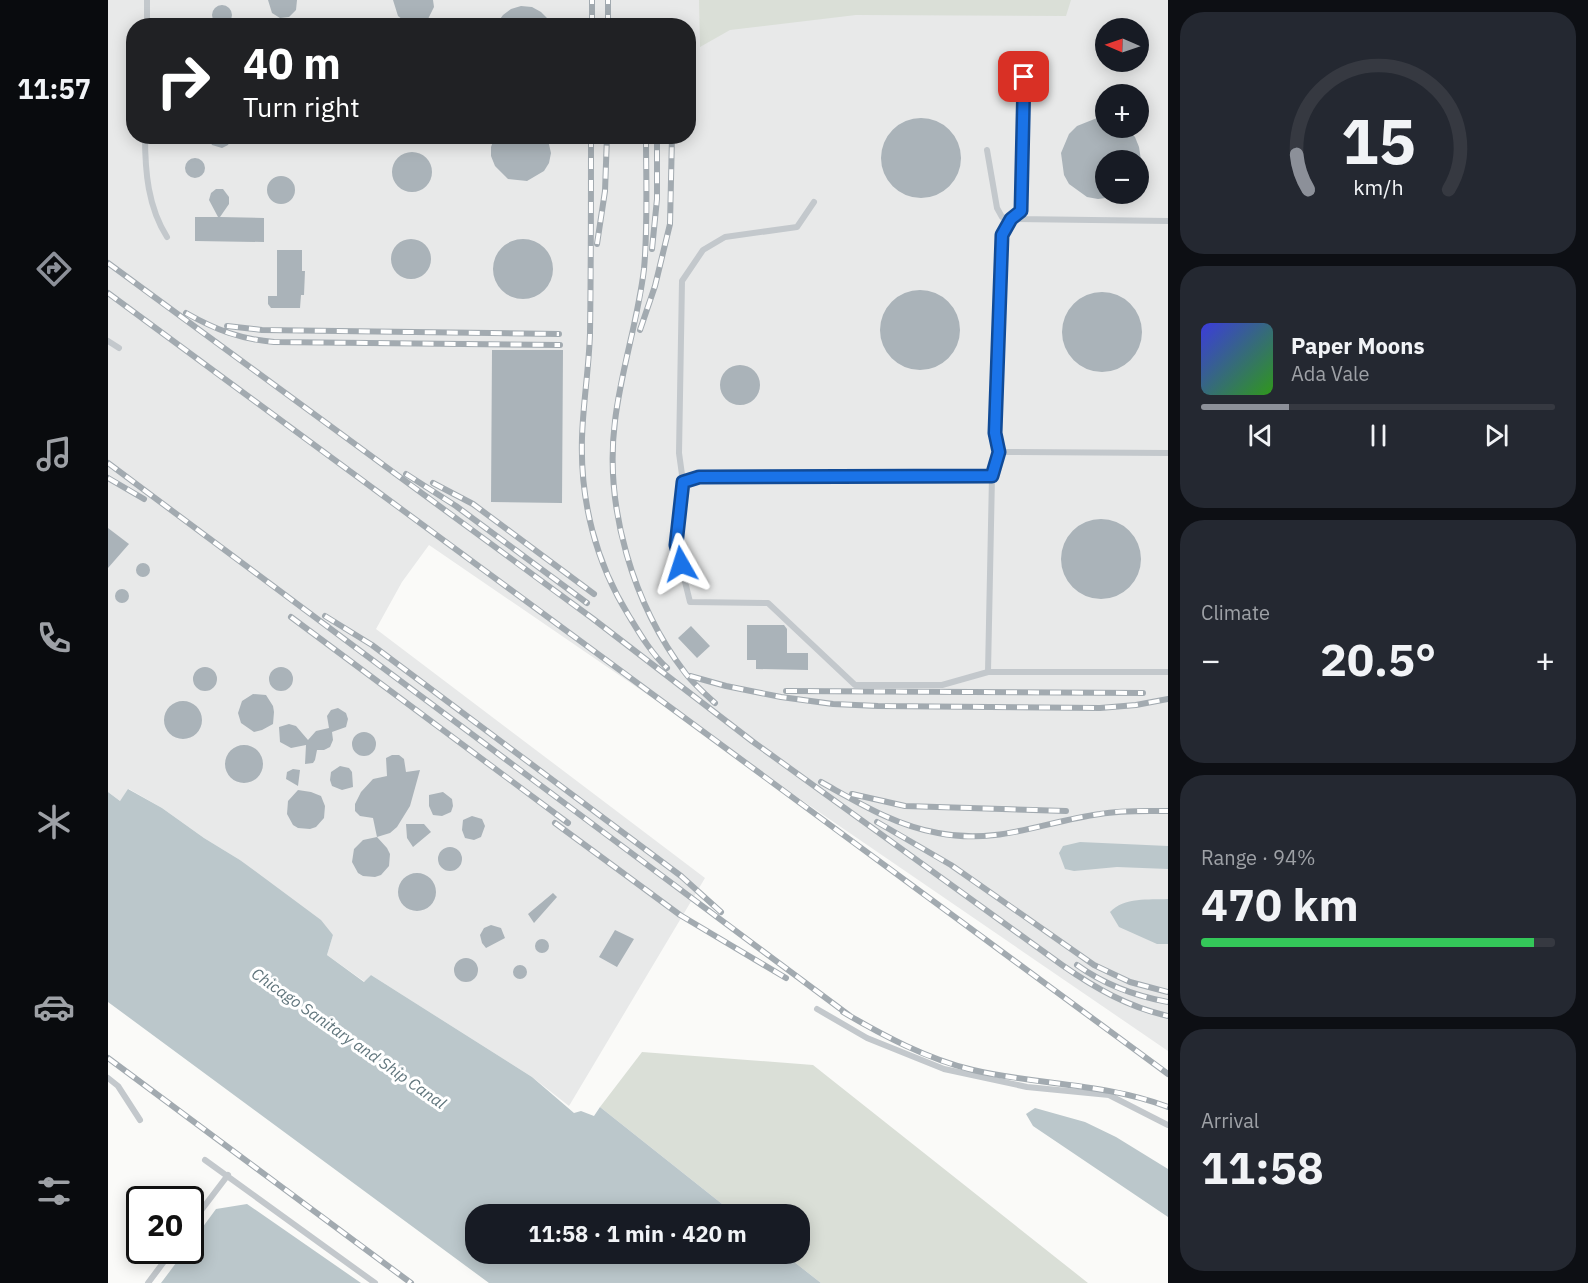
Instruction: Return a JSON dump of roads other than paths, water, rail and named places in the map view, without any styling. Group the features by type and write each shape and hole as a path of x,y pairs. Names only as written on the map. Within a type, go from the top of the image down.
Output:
{"lane":[{"path":"147,0 147,18"},
{"path":"987,672 992,476 999,452 995,433 1002,235 1011,219 1021,211 1024,54"},
{"path":"146,144 152,205 167,237"},
{"path":"987,150 997,208 1002,217 1168,221"},
{"path":"814,202 797,227 725,237 703,250 682,281 679,453 683,482 676,545 690,602 768,603 855,685 942,685 987,672 1168,672"},
{"path":"108,341 119,348"},
{"path":"999,452 1168,453"},
{"path":"683,482 699,477 992,476"},
{"path":"817,1009 867,1038 944,1070 1027,1087 1109,1095 1168,1125"},
{"path":"108,1078 118,1086 140,1120"},
{"path":"205,1160 375,1283"},
{"path":"204,1207 228,1175"},
{"path":"148,1283 162,1264"}],"water":[{"name":"Chicago Sanitary and Ship Canal","path":"128,789 162,808 240,860 321,920 333,935 327,955 364,982 371,975 532,1077 574,1113 581,1111 594,1116 600,1107 722,1204 465,1204 465,1264 797,1264 821,1283 489,1283 108,1002 108,792 120,801"},
{"path":"1080,842 1168,846 1168,869 1117,867 1074,871 1065,869 1059,853 1063,846"},
{"path":"1168,899 1168,944 1157,944 1119,927 1110,912 1129,902"},
{"path":"1035,1108 1085,1122 1116,1137 1168,1169 1168,1217 1033,1126 1026,1114"},
{"path":"247,1204 361,1283 161,1283 175,1264 204,1264 204,1225 216,1209"}],"railway":[{"path":"592,0 592,18"},
{"path":"608,0 608,18"},
{"path":"591,144 590,333 582,438 587,508 599,553 617,596 642,636 667,668"},
{"path":"597,244 605,191 607,144"},
{"path":"646,144 644,269 615,421 614,487 626,554 651,617 667,647 686,674 715,703"},
{"path":"652,249 657,199 657,144"},
{"path":"640,330 655,286 670,224 672,144"},
{"path":"108,263 592,618 752,741 1062,965 1112,996 1168,1016"},
{"path":"108,293 1168,1074"},
{"path":"186,313 228,333 274,342 560,345"},
{"path":"227,326 262,330 559,334"},
{"path":"108,463 850,1016"},
{"path":"406,474 456,506 587,603"},
{"path":"108,478 144,499"},
{"path":"433,483 473,504 594,594"},
{"path":"325,616 372,645 681,876 721,912"},
{"path":"291,617 568,823"},
{"path":"690,676 781,697 833,704 1100,708 1168,699"},
{"path":"786,691 1143,693"},
{"path":"821,782 906,825 960,836 1020,831 1108,813 1168,811"},
{"path":"852,794 905,806 1066,811"},
{"path":"877,822 951,865 1094,965 1130,982 1168,992"},
{"path":"555,823 680,915 786,978"},
{"path":"1077,965 1121,989 1168,1002"},
{"path":"843,1012 906,1046 939,1060 973,1070 1120,1093 1168,1107"},
{"path":"108,1058 411,1283"}]}
